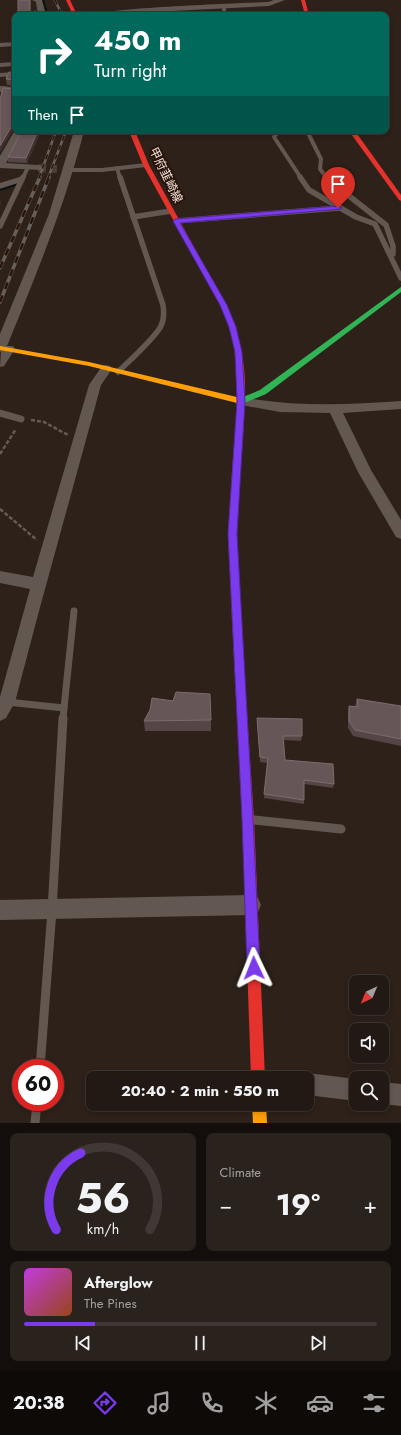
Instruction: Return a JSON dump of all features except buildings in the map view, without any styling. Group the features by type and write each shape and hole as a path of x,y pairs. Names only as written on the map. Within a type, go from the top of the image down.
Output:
{"main road":[{"path":"68,0 74,12"},
{"path":"303,0 306,12"},
{"name":"甲府韮崎線","path":"133,134 146,165 223,305 233,327 239,352 241,401 232,534 248,819 258,1071"},
{"path":"354,134 401,199"},
{"path":"3,348 88,364 241,401 263,392 401,289"},
{"path":"259,1111 260,1123"}],"street":[{"path":"36,0 39,1 41,12"},
{"path":"139,12 263,2 276,3 281,0"},
{"path":"258,12 263,2"},
{"path":"0,45 12,44"},
{"path":"0,89 12,90"},
{"path":"17,134 0,165 33,167"},
{"path":"0,364 3,348 70,170 78,134"},
{"path":"57,169 70,170"},
{"path":"3,708 95,385 112,371"},
{"path":"241,401 258,405 335,410 401,405"},
{"path":"335,410 365,472 401,533"},
{"path":"0,577 38,584"},
{"path":"0,910 251,905"},
{"path":"314,1085 349,1089"},
{"path":"389,1094 401,1095"}],"lane":[{"path":"224,6 224,12"},
{"path":"0,65 12,64"},
{"path":"0,75 12,74"},
{"path":"278,134 274,137 309,190 338,208 375,224 385,244 393,254"},
{"path":"308,134 321,159 320,169 324,176 386,225 401,278"},
{"path":"70,170 102,170 146,165"},
{"path":"0,226 22,179 33,167"},
{"path":"112,371 158,331 164,314 164,305 116,168"},
{"path":"0,186 22,179"},
{"path":"176,221 338,208"},
{"path":"133,217 171,211"},
{"path":"0,413 21,419"},
{"path":"41,1059 52,910 64,708 74,611"},
{"path":"3,708 64,708"},
{"path":"248,819 341,829"},
{"path":"35,1123 36,1111"}],"path":[{"path":"0,454 21,419 44,422 66,434 81,434"},
{"path":"0,509 48,549"}],"waterway":[{"path":"43,0 46,12"},
{"path":"0,189 20,183"}],"tunnel":[{"path":"38,168 57,169"}],"railway":[{"path":"55,0 61,12"},
{"path":"39,178 55,134"},
{"path":"48,178 65,134"},
{"path":"0,268 40,177"},
{"path":"0,302 49,177"}],"traffic: fast":[{"path":"241,401 263,392 401,289"}],"traffic: slow":[{"path":"0,348 89,364 241,401"},
{"path":"238,445 232,534 241,698"},
{"path":"259,1111 260,1123"}],"traffic: jam":[{"path":"68,0 74,12"},
{"path":"303,0 306,12"},
{"path":"133,134 146,165 230,319 237,342 241,371 241,401 238,445"},
{"path":"354,134 401,199"},
{"path":"241,698 248,819 258,1071"}],"route":[{"path":"254,968 248,819 232,534 241,401 239,352 233,327 223,305 176,221 338,208"}]}
